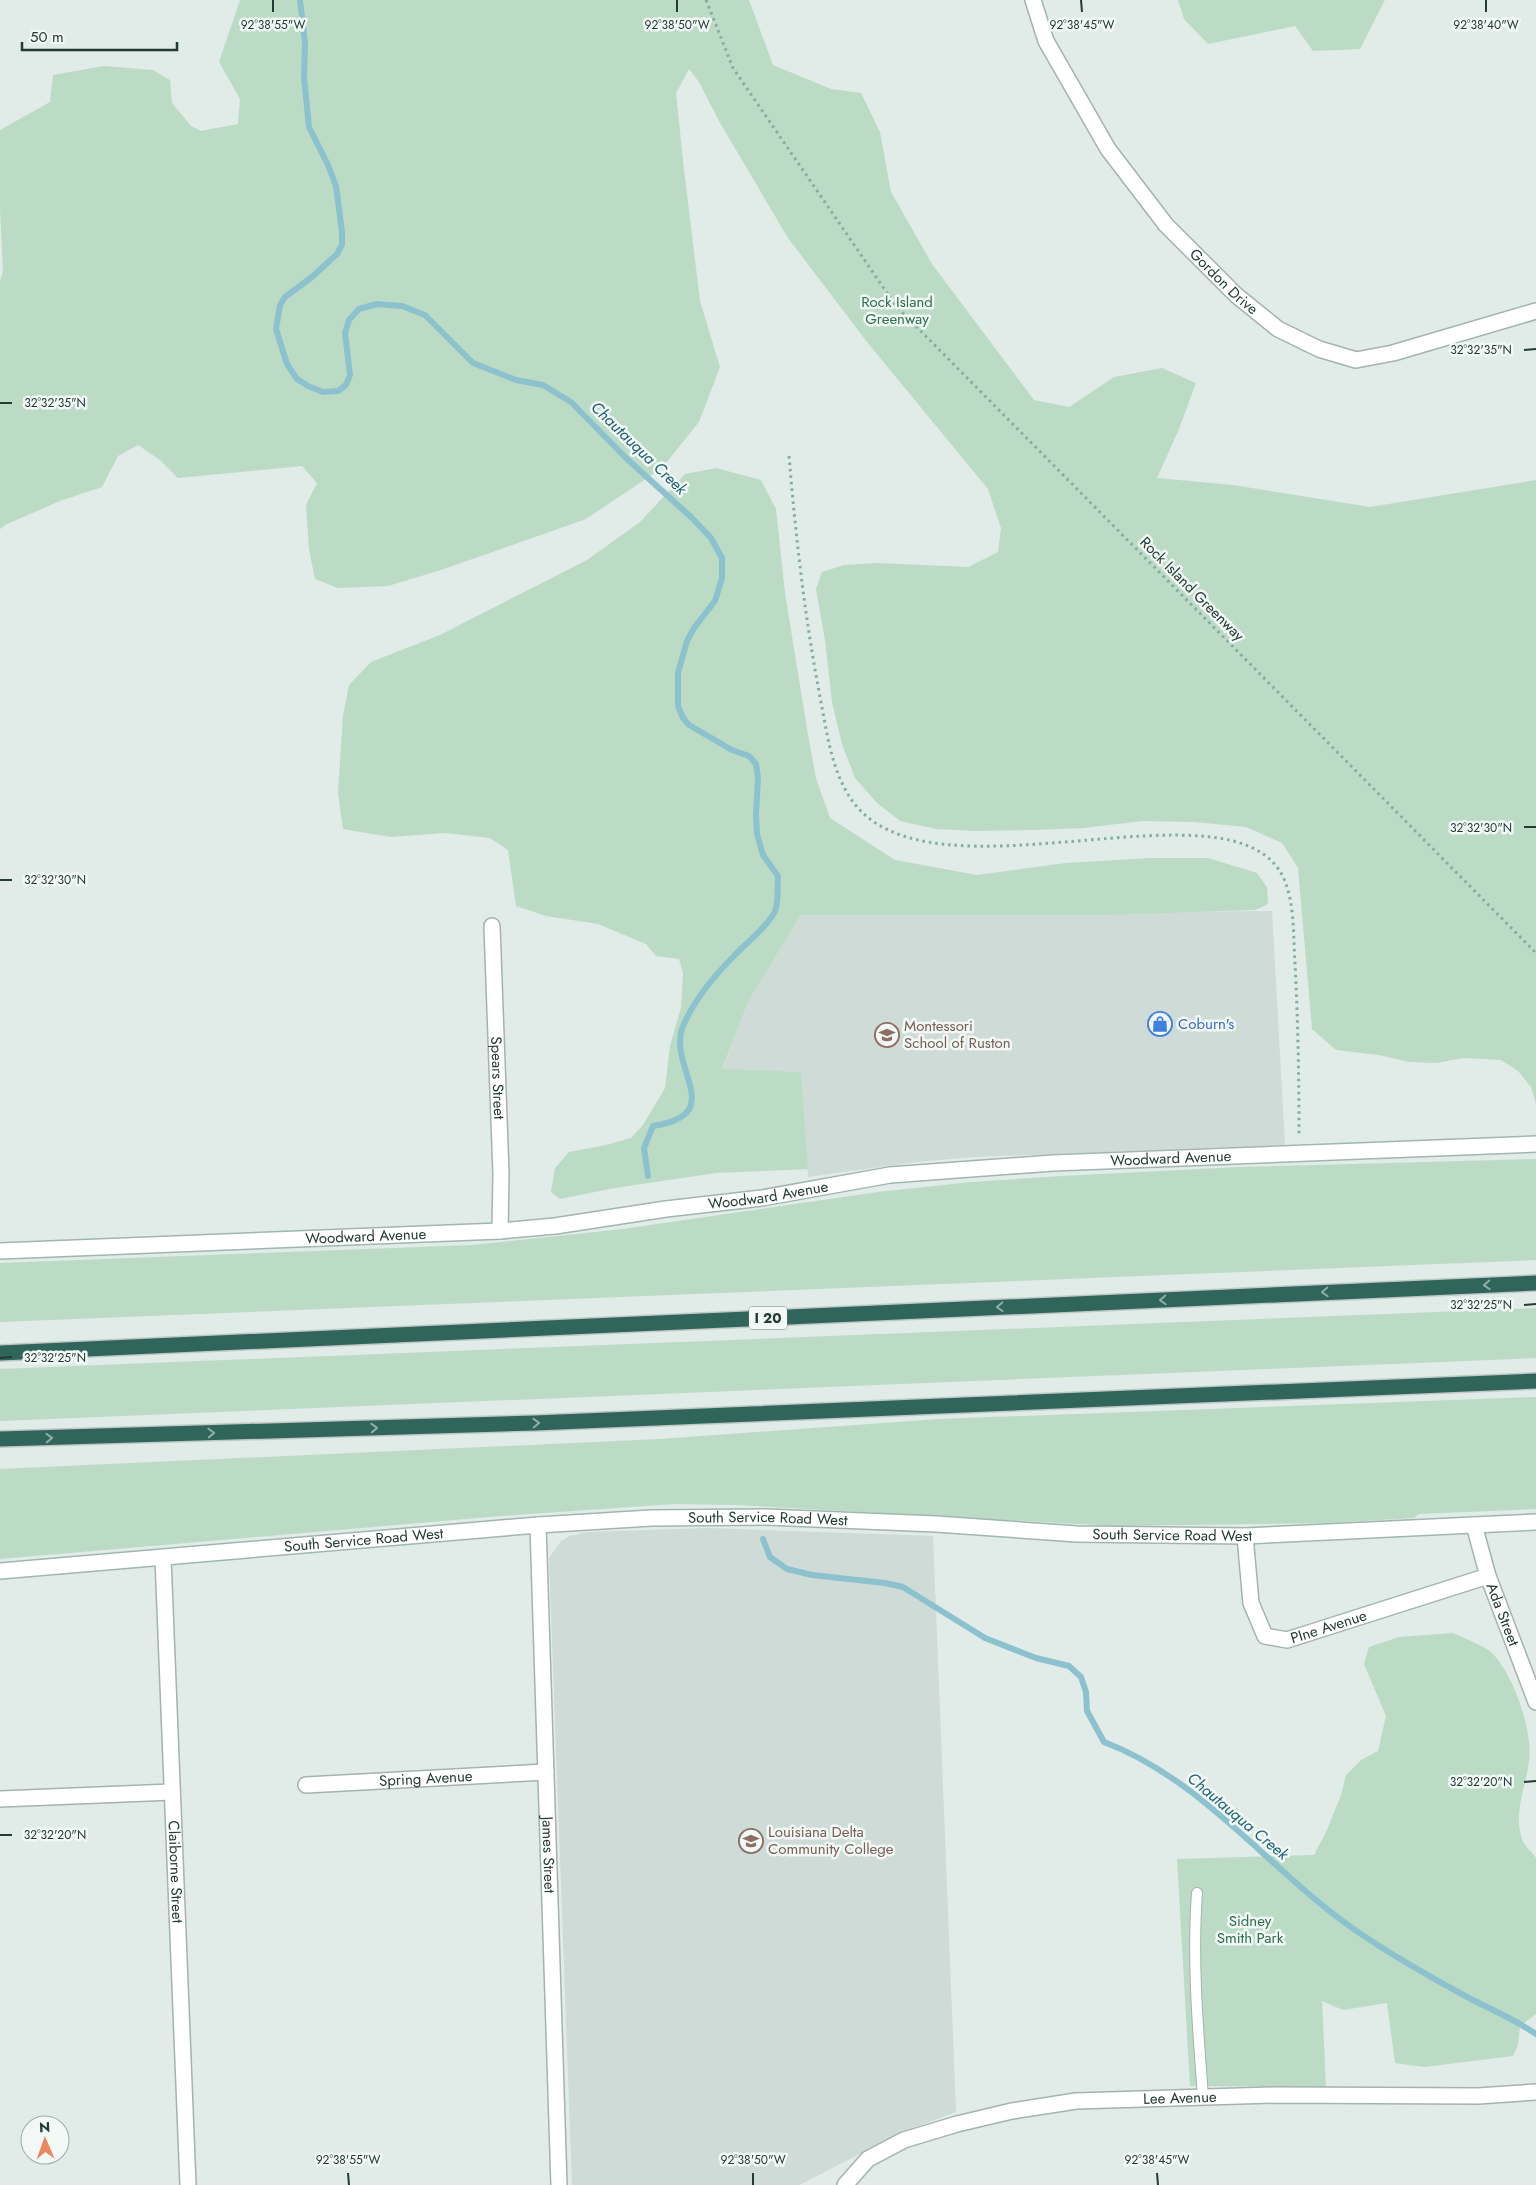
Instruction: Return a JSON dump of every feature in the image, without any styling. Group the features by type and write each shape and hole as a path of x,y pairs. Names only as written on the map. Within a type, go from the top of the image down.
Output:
{"highway":[{"name":"I 20","path":"0,1353 1536,1283"},
{"path":"0,1347 67,1350"},
{"path":"0,1439 535,1423 1536,1381"}],"street":[{"name":"Gordon Drive","path":"1033,0 1046,41 1108,149 1166,225 1236,296 1278,329 1319,349 1356,360 1393,353 1536,311"},
{"name":"Spears Street","path":"492,926 500,1231"},
{"name":"Woodward Avenue","path":"0,1251 500,1231 555,1226 666,1209 762,1198 890,1175 1053,1164 1536,1144"},
{"name":"South Service Road West","path":"0,1571 538,1525 651,1518 766,1516 936,1524 1077,1534 1245,1536 1536,1522"},
{"name":"James Street","path":"538,1525 559,2185"},
{"name":"Ada Street","path":"1474,1525 1488,1576 1536,1702"},
{"name":"PIne Avenue","path":"1245,1536 1251,1603 1265,1636 1287,1640 1488,1576"},
{"name":"Claiborne Street","path":"163,1558 188,2185"},
{"name":"Spring Avenue","path":"306,1785 546,1772"},
{"path":"0,1799 172,1792"},
{"name":"Lee Avenue","path":"844,2185 868,2159 904,2140 957,2124 1012,2111 1076,2101 1275,2095 1478,2096 1536,2092"}],"lane":[{"path":"1197,1893 1194,1935 1195,1980 1203,2097"}],"path":[{"name":"Rock Island Greenway","path":"706,0 733,68 896,306 1536,953"},
{"path":"789,456 804,607 819,691 836,766 852,801 879,824 897,834 929,842 1022,844 1200,835 1238,842 1266,855 1284,878 1290,898 1293,920 1299,1045 1299,1154"}],"shaded area":[{"path":"1272,911 1285,1145 974,1157 917,1162 808,1177 801,1072 722,1070 749,1000 801,915"},
{"name":"Louisiana Delta Community College","path":"708,1528 933,1536 956,2112 907,2130 799,2185 572,2185 549,1558 561,1541 570,1536 586,1532"}],"green space":[{"path":"240,0 749,0 773,65 831,89 861,93 880,132 891,192 932,264 1034,400 1069,407 1114,377 1162,368 1196,383 1179,429 1157,478 1233,485 1370,507 1536,480 1536,1104 1531,1087 1518,1071 1501,1060 1464,1058 1436,1063 1409,1062 1379,1055 1336,1050 1312,1029 1298,868 1282,843 1246,827 1194,822 1142,821 1083,828 1035,830 975,831 936,829 900,821 877,803 855,778 842,744 832,702 825,640 816,589 822,572 844,565 878,563 968,567 998,552 1001,528 988,489 867,342 788,238 719,121 699,82 689,69 676,93 683,161 700,301 720,367 699,422 662,468 586,519 441,570 388,586 338,588 315,579 309,549 306,505 317,483 302,466 178,478 160,460 138,445 118,456 102,487 60,501 7,524 0,529 0,281 3,271 0,209 0,130 50,102 53,75 104,66 153,70 170,80 172,103 191,126 201,131 238,124 240,99 219,62"},
{"path":"1178,0 1385,0 1360,49 1313,51 1295,26 1208,44 1184,19"},
{"path":"716,468 761,480 776,509 785,593 808,735 816,778 830,818 895,860 977,875 1066,863 1151,858 1208,858 1257,873 1267,887 1268,904 1255,910 1103,915 801,915 749,1000 722,1069 801,1072 808,1169 716,1173 615,1188 560,1199 551,1192 555,1168 569,1152 631,1138 643,1125 665,1088 670,1046 681,1008 683,973 679,959 656,956 646,944 598,924 546,916 516,906 508,850 490,838 445,833 391,837 343,829 338,793 343,715 349,685 371,662 440,635 587,560 640,522 685,474"},
{"path":"1536,1159 1536,1260 0,1322 0,1263 472,1245 623,1229 878,1192 971,1182 1240,1167"},
{"path":"1536,1308 1536,1358 0,1421 0,1369"},
{"path":"1536,1397 1536,1509 1419,1514 1414,1518 1327,1523 1115,1526 736,1505 675,1504 501,1516 0,1559 0,1469 660,1439 939,1419"},
{"name":"Sidney Smith Park","path":"1453,1633 1485,1648 1501,1664 1515,1690 1528,1735 1529,1761 1519,1810 1519,1820 1523,1842 1536,1858 1536,2014 1520,2026 1518,2045 1513,2056 1424,2067 1395,2063 1387,2003 1343,2010 1322,2001 1326,2087 1190,2086 1177,1859 1314,1855 1327,1830 1341,1795 1346,1775 1361,1760 1378,1751 1386,1716 1364,1664 1369,1647 1399,1637"}],"waterway":[{"name":"Chautauqua Creek","path":"300,0 305,43 304,77 309,127 336,186 342,245 337,254 312,277 285,297 280,305 276,329 287,364 297,379 323,392 338,391 346,385 350,375 345,333 349,320 359,309 377,304 402,306 425,315 473,363 516,380 543,385 571,402 627,459 692,518 711,538 722,558 722,578 715,601 694,628 687,641 678,673 678,706 683,718 689,725 732,750 749,756 756,764 758,778 757,834 763,855 778,876 777,903 775,911 768,922 727,963 706,988 684,1024 680,1040 692,1100 688,1111 676,1120 653,1126 644,1148 648,1176"},
{"name":"Chautauqua Creek","path":"763,1539 770,1557 787,1569 812,1575 885,1583 903,1587 985,1638 1036,1658 1069,1666 1081,1677 1086,1692 1087,1711 1104,1742 1141,1759 1175,1780 1239,1831 1331,1912 1364,1936 1429,1976 1536,2034"}],"place":[{"name":"Coburn's","path":"1160,1024"},
{"name":"Montessori School of Ruston","path":"887,1035"},
{"name":"Louisiana Delta Community College","path":"751,1841"}]}
